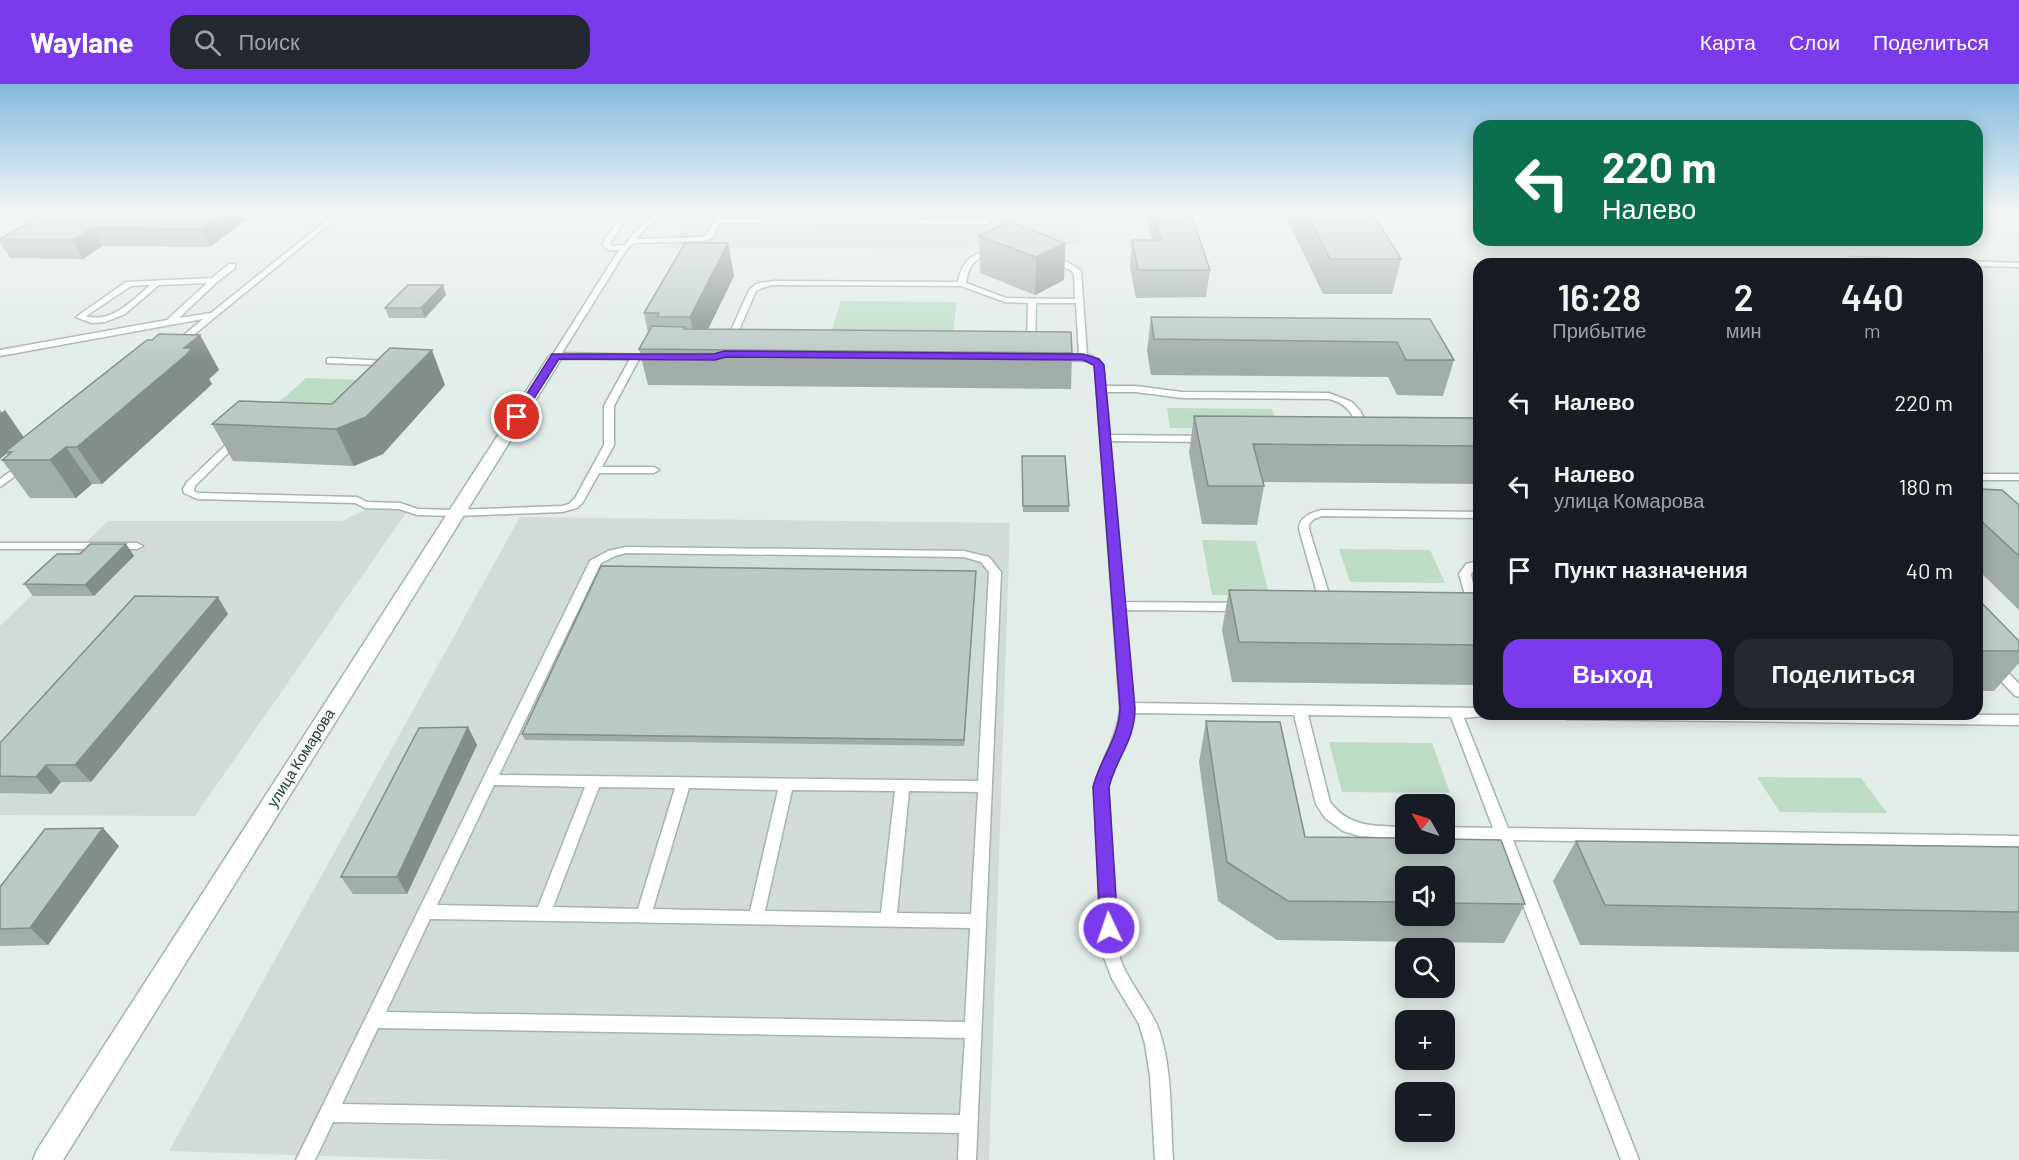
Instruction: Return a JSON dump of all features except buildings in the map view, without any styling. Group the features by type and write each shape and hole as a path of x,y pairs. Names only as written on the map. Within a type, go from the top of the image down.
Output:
{"street":[{"name":"улица Комарова","path":"46,1160 556,356"}],"lane":[{"path":"168,351 280,261"},
{"path":"556,356 616,261"},
{"path":"962,284 966,264 970,261"},
{"path":"1053,261 1077,272 1083,357"},
{"path":"1983,264 2019,265"},
{"path":"170,322 214,280 232,267"},
{"path":"158,282 117,317 90,322 80,317 129,284 158,282 214,280"},
{"path":"728,354 753,290 763,284 962,284 998,298 1080,301"},
{"path":"1032,301 1025,356 1083,357 1093,359 1099,365 1127,708 1127,723 1122,742 1105,769 1101,787 1110,952 1118,976 1146,1020 1155,1047 1164,1160"},
{"path":"0,353 215,314"},
{"path":"556,356 670,357"},
{"path":"248,429 191,484 188,489 189,493 197,496 357,500 365,505 400,506 417,512 516,512 568,508 579,501 610,441 609,406 636,357"},
{"path":"330,361 385,363 387,366 377,378"},
{"path":"1101,389 1142,390 1182,395 1338,398 1354,407 1369,441 1357,441"},
{"path":"1105,438 1225,440"},
{"path":"0,484 37,454"},
{"path":"596,470 654,470"},
{"path":"1983,477 2014,477 2019,485"},
{"path":"1328,608 1304,529 1304,524 1310,517 1321,513 1473,515"},
{"path":"0,546 137,546"},
{"path":"305,1160 591,568 603,556 626,550 964,554 985,560 995,572 967,1160"},
{"path":"1454,610 1462,608 1471,600 1472,595 1465,574 1473,566"},
{"path":"1119,606 1258,608"},
{"path":"1983,653 2019,692"},
{"path":"1127,708 1473,713"},
{"path":"1300,711 1323,804 1328,813 1351,829 1365,832 1395,833"},
{"path":"1456,712 1630,1160"},
{"path":"1983,719 2019,720"},
{"path":"488,780 984,787"},
{"path":"543,914 594,782"},
{"path":"643,916 684,783"},
{"path":"756,918 786,784"},
{"path":"888,920 903,786"},
{"path":"1455,833 2019,842"},
{"path":"425,912 978,921"},
{"path":"373,1020 973,1030"},
{"path":"328,1113 969,1124"}],"shaded area":[{"path":"365,510 408,510 195,816 0,815 0,626 108,521 342,521"},
{"path":"520,517 1010,523 989,1160 458,1160 169,1151"}],"green space":[{"path":"841,301 957,302 952,340 829,339"},
{"path":"306,378 360,380 335,404 279,402"},
{"path":"1167,408 1272,409 1278,429 1170,428"},
{"path":"1202,540 1256,541 1269,595 1212,595"},
{"path":"1339,549 1430,550 1445,583 1350,582"},
{"path":"1329,742 1432,743 1450,793 1342,792"},
{"path":"1757,777 1861,778 1887,813 1780,812"}],"route":[{"path":"517,417 556,356 715,357 724,354 782,354 1083,357 1096,361 1099,365 1127,708 1127,723 1122,742 1108,762 1101,787 1109,928"}]}
